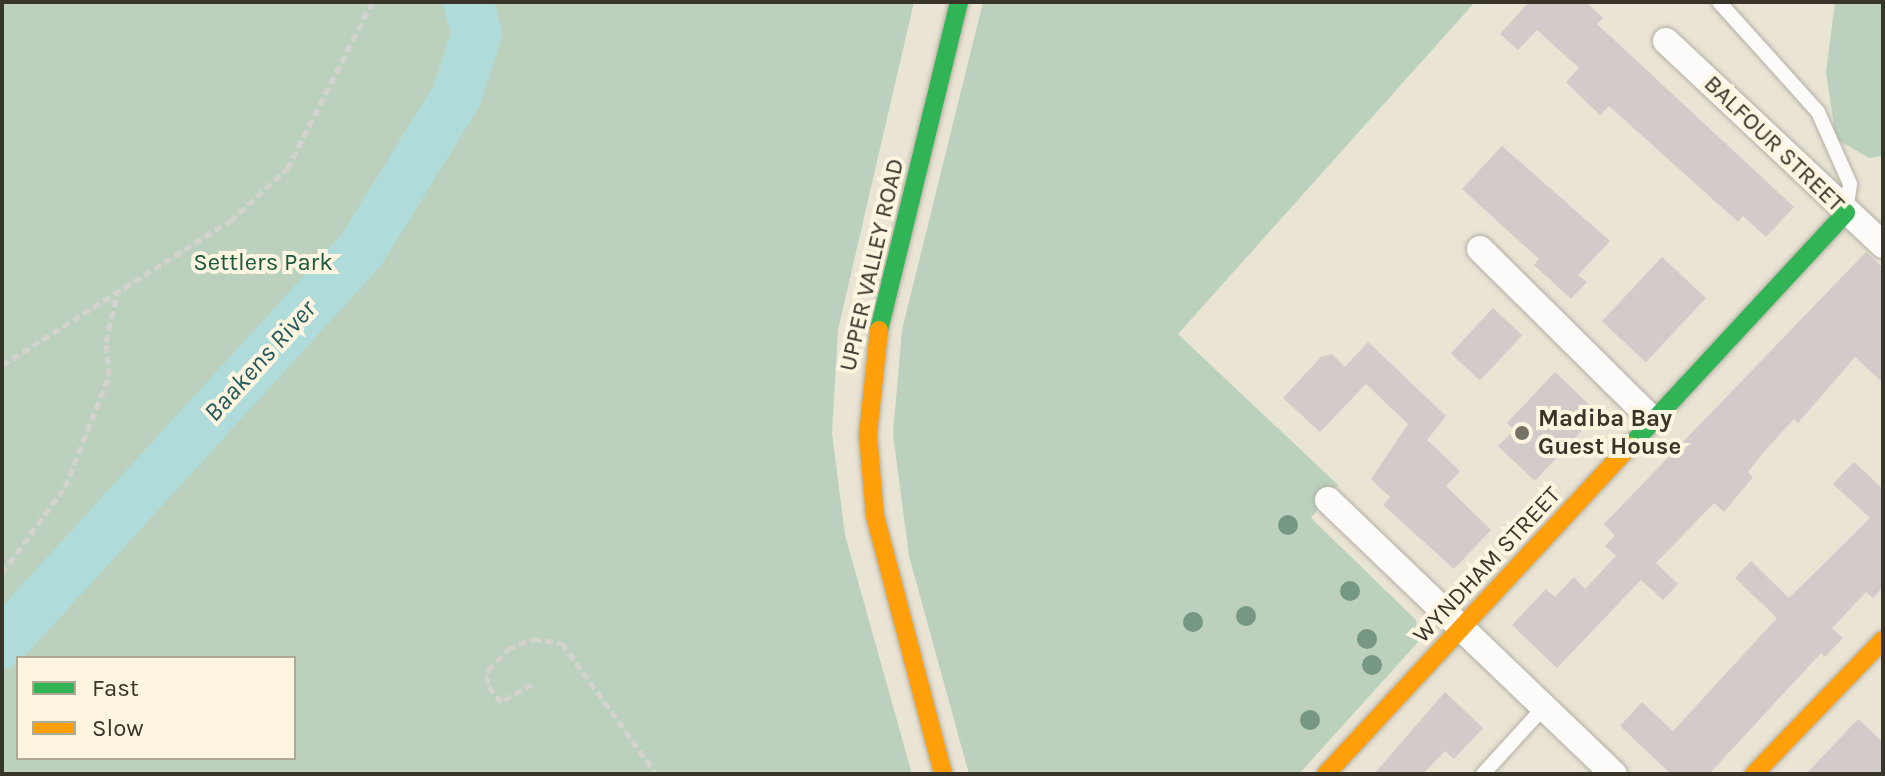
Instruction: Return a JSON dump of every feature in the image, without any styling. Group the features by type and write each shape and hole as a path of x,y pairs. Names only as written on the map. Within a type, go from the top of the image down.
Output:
{"street":[{"name":"UPPER VALLEY ROAD","path":"943,774 881,543 868,435 880,319 959,2"},
{"name":"BALFOUR STREET","path":"1666,41 1883,245"},
{"name":"WYNDHAM STREET","path":"1326,774 1846,213"},
{"path":"1480,249 1653,420"},
{"path":"1328,500 1614,774"},
{"path":"1754,774 1883,640"}],"lane":[{"path":"1719,2 1818,112 1850,184 1846,213"},
{"path":"1483,774 1544,707"}],"path":[{"path":"2,365 230,221 287,169 372,2"},
{"path":"2,573 42,522 75,462 109,376 106,342 117,293"},
{"path":"532,684 501,702 487,684 488,670 508,649 533,639 562,643 656,774"}],"green space":[{"name":"Settlers Park","path":"2,2 914,2 838,330 832,433 845,535 912,774 2,774"},
{"path":"983,2 1475,2 1178,334 1338,485 1311,518 1416,620 1419,641 1299,774 969,774 909,556 893,434 902,330"},
{"path":"1835,2 1883,2 1883,156 1869,158 1836,139 1826,72"}],"building":[{"path":"1529,2 1586,2 1603,18 1597,24 1794,207 1766,237 1743,216 1738,222 1609,106 1600,115 1566,82 1579,68 1537,30 1518,50 1500,34"},
{"path":"1502,146 1610,241 1578,275 1587,282 1571,299 1534,265 1539,259 1462,189"},
{"path":"1866,252 1883,268 1883,383 1855,357 1798,423 1794,419 1762,454 1748,472 1753,477 1724,512 1714,503 1656,563 1678,584 1663,600 1641,580 1557,668 1512,625 1546,589 1555,597 1574,577 1585,589 1616,556 1605,546 1615,536 1604,524"},
{"path":"1662,257 1706,298 1646,362 1602,321"},
{"path":"1493,308 1522,335 1480,381 1451,353"},
{"path":"1368,342 1446,416 1427,440 1460,471 1446,486 1491,530 1454,569 1383,505 1390,497 1371,479 1408,424 1366,384 1320,432 1283,398 1321,357 1332,354 1345,367"},
{"path":"1555,372 1598,413 1535,481 1498,446 1514,430 1507,423"},
{"path":"1854,462 1883,489 1883,587 1873,598 1866,592 1832,628 1843,638 1825,657 1821,653 1709,774 1671,774 1620,726 1642,702 1673,731 1777,618 1735,578 1751,561 1789,598 1870,518 1833,484"},
{"path":"1445,692 1483,728 1454,759 1445,751 1423,774 1374,774"},
{"path":"1858,719 1883,742 1883,774 1806,774"}],"waterway":[{"name":"Baakens River","path":"2,644 362,249 456,97 477,33 468,2"}],"traffic: fast":[{"path":"879,330 959,2"},
{"path":"1630,446 1846,213"}],"traffic: slow":[{"path":"879,330 868,435 875,516 943,774"},
{"path":"1326,774 1630,446"},
{"path":"1754,774 1883,640"}],"place":[{"name":"Madiba Bay Guest House","path":"1522,433"}]}
